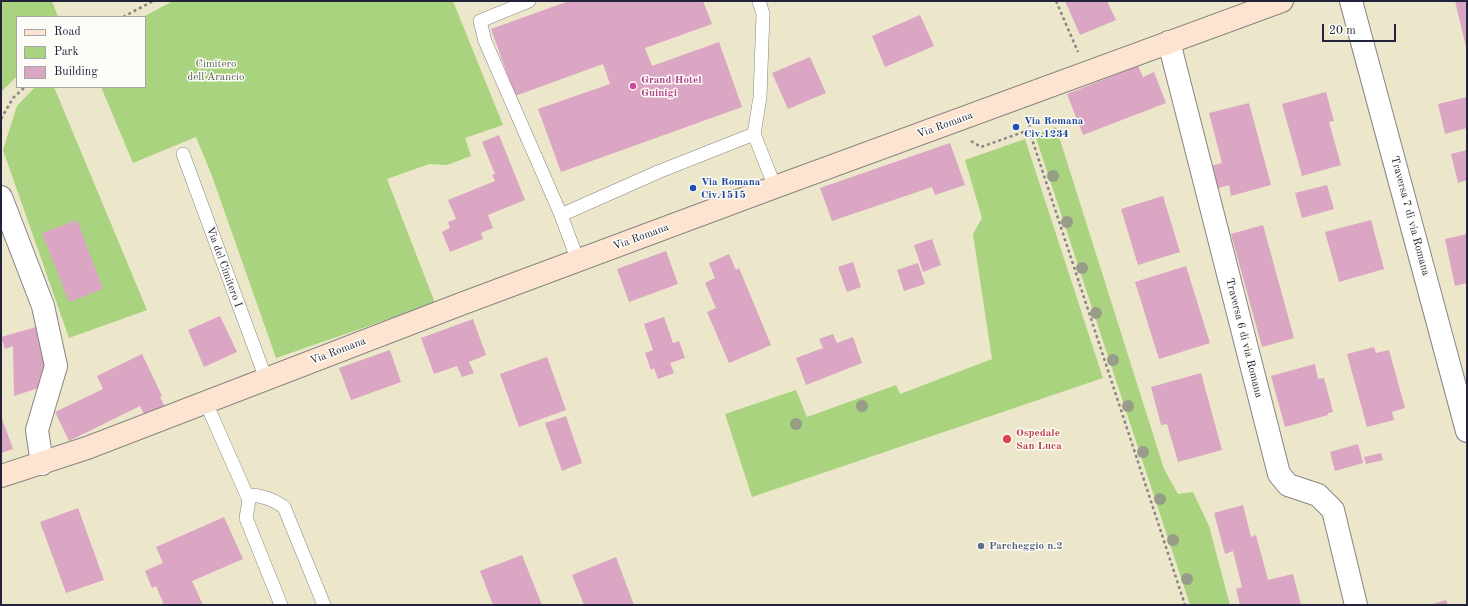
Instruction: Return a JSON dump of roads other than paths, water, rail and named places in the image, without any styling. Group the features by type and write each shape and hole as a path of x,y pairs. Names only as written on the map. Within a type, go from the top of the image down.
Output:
{"main road":[{"name":"Via Romana","path":"1,476 42,464 775,187 1087,71 1282,1"}],"street":[{"name":"Traversa 7 di via Romana","path":"1351,1 1467,431"},
{"name":"Traversa 6 di via Romana","path":"1169,42 1279,474 1288,485 1318,495 1333,510 1356,605"},
{"path":"1,197 43,306 56,366 37,430 42,464"}],"lane":[{"path":"529,1 480,21 485,41 560,215 578,261"},
{"path":"759,1 763,14 760,97 754,134 775,187"},
{"path":"560,215 658,172 754,134"},
{"name":"Via del Cimitero I","path":"183,154 266,379"},
{"path":"206,403 249,500 246,518 281,605"},
{"path":"247,495 259,495 272,499 284,507 324,605"}],"place":[{"name":"Grand Hotel Guinigi","path":"633,86"},
{"name":"Via Romana Civ.1234","path":"1016,127"},
{"name":"Via Romana Civ.1515","path":"693,188"},
{"name":"Ospedale San Luca","path":"1007,439"},
{"name":"Parcheggio n.2","path":"981,546"}],"park label":[{"name":"Cimitero dell'Arancio","path":"216,70"}]}
